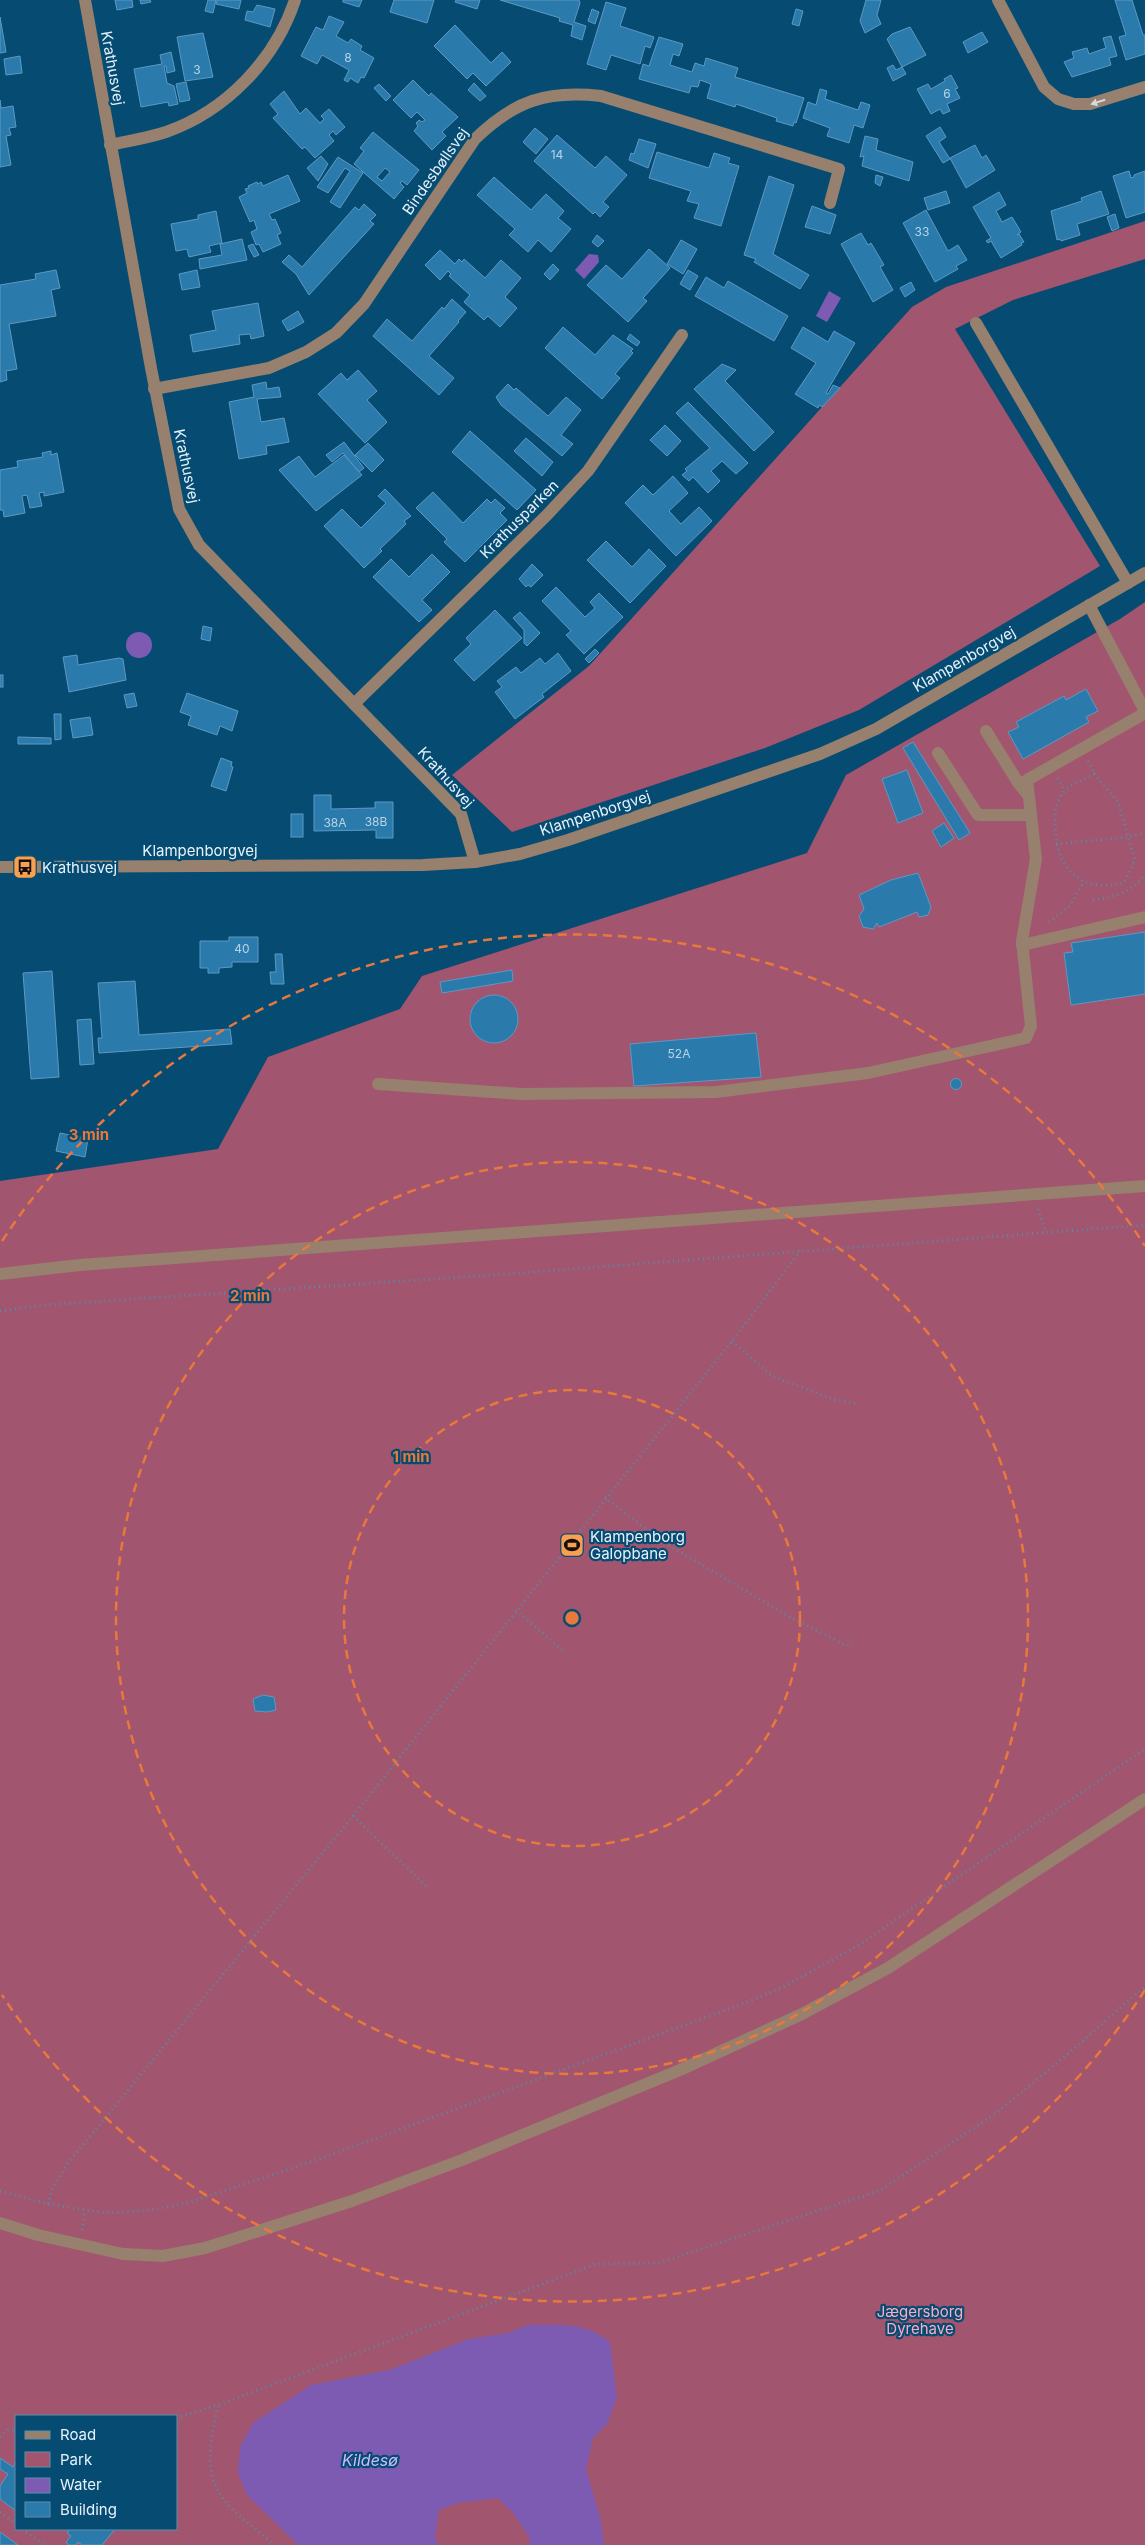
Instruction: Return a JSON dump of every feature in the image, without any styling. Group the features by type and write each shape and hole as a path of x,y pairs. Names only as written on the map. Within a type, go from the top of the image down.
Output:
{"street":[{"name":"Krathusvej","path":"85,0 154,388 178,509 199,545 461,814 475,862"},
{"path":"110,145 165,132 196,118 225,99 250,76 272,50 288,20 295,0"},
{"path":"998,0 1044,87 1058,99 1074,104 1090,104 1145,87"},
{"name":"Bindesbøllsvej","path":"154,388 269,368 306,352 336,333 364,304 475,139 495,120 519,105 545,96 573,93 601,96 839,169 830,203"},
{"path":"976,323 1128,583"},
{"name":"Krathusparken","path":"354,704 548,515 588,471 682,336"},
{"name":"Klampenborgvej","path":"0,867 423,865 475,862 520,854 568,840 820,754 876,729 1145,573"},
{"path":"378,1084 520,1094 716,1092 868,1073 1026,1038 1031,1026 1022,943 1036,859 1027,780 1145,712 1089,605"},
{"path":"986,731 1028,795"},
{"path":"938,753 978,815 1031,815"},
{"path":"1022,943 1145,917"},
{"path":"0,1274 80,1264 1145,1186"},
{"path":"0,2224 38,2235 123,2254 163,2256 220,2244 371,2194 462,2160 680,2070 800,2016 888,1968 1145,1799"}],"path":[{"path":"1094,774 1118,802 1128,837 1135,860 1124,883 1108,887 1084,882 1068,870 1056,844 1055,807 1064,791 1094,774"},
{"path":"1056,844 1128,837 1145,832"},
{"path":"1093,900 1108,898 1137,886 1145,874"},
{"path":"1022,943 1070,906 1084,882"},
{"path":"1033,1193 1046,1232"},
{"path":"0,1310 45,1304 323,1287 1145,1225"},
{"path":"48,2204 53,2187 69,2162 353,1816 605,1497 732,1341 800,1251"},
{"path":"732,1341 772,1376 832,1399 857,1404"},
{"path":"605,1497 660,1540 788,1616 848,1646 851,1642"},
{"path":"516,1610 562,1650"},
{"path":"0,2191 48,2204 92,2212 128,2213 191,2202 474,2103 772,1992 859,1945 1145,1749"},
{"path":"353,1816 427,1887"},
{"path":"178,2417 218,2405 596,2264 658,2263 879,2191 995,2114 1068,2054 1145,1986"},
{"path":"218,2405 209,2444 212,2477 224,2501 273,2545"},
{"path":"0,2437 8,2430 15,2430"},
{"path":"0,2512 15,2523"},
{"path":"23,2530 44,2545"}],"green space":[{"path":"1145,221 1145,259 1013,300 955,329 1100,566 859,710 765,748 512,832 452,775 589,666 912,307 946,287"},
{"name":"Klampenborg Galopbane","path":"1145,602 1145,2545 0,2545 0,1181 218,1149 268,1057 400,1009 422,976 807,853 846,775 1120,619"}],"water":[{"path":"589,254 598,255 599,262 584,279 575,270"},
{"path":"829,291 841,298 827,322 816,316"},
{"path":"139,632 148,636 152,645 148,654 139,658 130,654 126,645 130,636"},
{"name":"Kildesø","path":"528,2325 561,2325 581,2328 591,2331 610,2342 617,2397 607,2424 593,2438 586,2469 601,2521 604,2545 529,2545 530,2538 513,2513 498,2498 457,2503 439,2510 435,2539 440,2545 298,2545 247,2495 238,2473 240,2447 253,2423 311,2385 389,2370 469,2339 508,2333"}],"building":[{"path":"115,0 132,0 133,7 117,10"},
{"path":"140,0 150,0 151,2 141,4"},
{"path":"208,0 216,0 213,13 205,11"},
{"path":"217,0 241,0 239,9 216,4"},
{"path":"343,0 362,0 359,7 343,2"},
{"path":"394,0 434,0 427,23 390,12"},
{"path":"456,0 480,0 477,9 455,2"},
{"path":"500,0 579,0 580,3 574,22 586,26 582,40 571,36 573,25 559,21 560,18"},
{"path":"866,0 881,0 877,15 881,24 865,33 860,21"},
{"path":"1115,0 1132,0 1143,35 1145,35 1145,54 1126,60 1119,37 1126,35"},
{"path":"606,2 626,8 620,26 654,37 650,48 645,46 640,64 611,55 606,70 587,64"},
{"path":"257,5 275,9 270,27 245,20 247,11 253,12"},
{"path":"592,9 599,12 595,24 588,21"},
{"path":"796,9 803,11 799,26 792,24"},
{"path":"329,16 344,22 336,36 348,43 351,39 362,46 360,50 374,58 364,78 361,77 358,83 350,78 348,82 344,80 349,70 322,55 317,64 301,56 316,27 323,30"},
{"path":"0,17 6,52 0,53"},
{"path":"455,25 491,63 502,52 511,62 486,86 473,73 467,79 434,46"},
{"path":"910,27 926,55 902,67 887,39 892,34"},
{"path":"982,32 988,42 968,53 963,42"},
{"path":"203,33 213,77 185,81 177,37"},
{"path":"1111,36 1117,56 1109,58 1111,65 1072,77 1064,62 1074,58 1072,52 1087,48 1089,54 1106,48 1103,38"},
{"path":"659,37 683,44 679,56 673,54 670,65 692,72 695,63 704,66 706,58 738,68 735,77 804,98 796,123 794,122 793,126 776,121 777,118 736,104 735,107 707,98 711,84 700,80 698,87 691,86 689,93 639,79 643,64 649,66"},
{"path":"171,52 175,71 167,73 166,66 164,66 167,83 174,86 178,104 169,106 168,102 141,107 134,69 162,64 160,55"},
{"path":"20,56 22,73 6,75 4,59"},
{"path":"893,65 896,70 902,67 906,74 893,81 887,68"},
{"path":"951,75 958,88 955,89 960,98 947,104 950,111 943,114 940,109 931,114 917,89 928,84 931,89"},
{"path":"413,80 429,96 431,93 458,117 442,132 446,136 432,150 414,131 418,126 416,123 419,120 422,122 425,120 417,112 411,118 393,100"},
{"path":"186,82 190,100 180,102 176,84"},
{"path":"474,83 486,96 480,101 468,90"},
{"path":"379,84 391,96 386,101 374,88"},
{"path":"820,89 827,91 825,99 858,110 861,102 870,105 863,128 854,125 849,143 827,136 830,128 803,118 808,102 816,105"},
{"path":"284,91 300,114 306,108 320,123 324,119 321,116 329,109 345,127 336,135 333,131 329,135 334,141 315,158 305,147 302,149 273,118 278,114 270,104"},
{"path":"0,100 1,108 13,106 16,127 9,128 11,135 6,136 11,165 0,167"},
{"path":"940,127 946,137 939,142 950,159 943,163 926,136"},
{"path":"535,128 548,139 536,154 523,142"},
{"path":"373,132 419,170 407,185 402,181 400,183 404,187 394,199 354,164 364,151 360,148","holes":["385,168 390,172 382,181 377,177"]},
{"path":"557,135 595,168 606,156 627,175 603,202 609,207 600,217 595,212 593,214 534,161"},
{"path":"865,136 878,139 876,150 913,162 909,181 862,166 864,156 860,157"},
{"path":"639,139 656,144 648,168 629,160 631,153 634,154"},
{"path":"975,145 982,158 986,155 995,170 966,188 950,158"},
{"path":"657,152 709,168 714,153 730,158 728,163 739,166 721,226 694,218 699,204 687,201 691,191 649,178"},
{"path":"321,156 328,164 318,181 307,168"},
{"path":"338,157 363,173 340,208 330,202 350,171 345,168 328,193 317,187"},
{"path":"1129,171 1131,178 1145,171 1145,212 1126,218 1113,176"},
{"path":"288,175 300,201 269,214 272,220 275,219 281,233 277,235 281,244 263,252 259,244 256,245 251,232 257,229 254,220 250,222 239,197 247,193 245,189 249,188 248,186 261,182 263,186"},
{"path":"876,175 883,177 880,186 875,183"},
{"path":"769,176 794,185 773,254 809,275 800,289 754,262 756,259 744,255"},
{"path":"494,177 531,210 546,194 564,211 558,218 571,229 551,252 538,240 528,252 509,235 515,229 477,195"},
{"path":"946,191 950,203 928,210 924,198"},
{"path":"1101,191 1109,214 1077,224 1080,235 1061,241 1060,239 1057,240 1051,211 1082,201 1081,198"},
{"path":"999,192 1006,205 996,211 1002,222 1012,217 1021,232 1017,235 1019,234 1024,242 1001,258 991,241 988,243 986,241 991,238 973,207"},
{"path":"364,204 376,215 370,221 374,224 309,295 296,274 282,262 289,255 302,267 355,207 359,210"},
{"path":"812,206 836,215 830,234 805,227"},
{"path":"926,210 948,251 958,245 967,260 956,266 958,269 935,282 903,223"},
{"path":"216,211 222,243 209,246 211,252 189,257 187,249 176,251 171,224 198,219 198,215"},
{"path":"1115,214 1119,228 1112,231 1107,217"},
{"path":"861,233 868,245 871,243 884,265 880,267 893,290 873,302 841,244"},
{"path":"597,235 604,241 598,247 592,242"},
{"path":"242,239 247,260 200,269 199,259 222,255 220,244"},
{"path":"681,240 697,249 683,274 667,264"},
{"path":"253,244 259,255 254,257 248,246"},
{"path":"649,249 670,268 643,298 647,301 628,322 587,285 606,265 622,279"},
{"path":"440,250 455,264 459,259 462,262 464,259 485,278 501,260 521,278 505,297 517,308 500,327 488,316 484,320 464,302 470,295 449,276 451,274 448,271 440,280 425,265"},
{"path":"553,264 559,270 550,280 544,274"},
{"path":"56,270 60,288 51,290 56,316 9,324 17,369 6,371 7,380 0,382 0,285 36,279 35,274"},
{"path":"197,270 200,287 182,290 179,274"},
{"path":"688,270 698,276 690,290 680,284"},
{"path":"706,277 724,288 728,281 788,316 774,341 695,296"},
{"path":"911,282 915,290 905,297 900,288"},
{"path":"452,299 466,312 429,356 454,378 439,395 373,336 387,319 412,341 442,307 444,309"},
{"path":"258,303 264,336 251,339 250,334 239,335 240,344 193,352 190,335 216,330 212,311"},
{"path":"298,311 304,322 288,331 282,321"},
{"path":"563,327 595,355 613,335 633,349 631,351 633,353 615,374 620,378 602,399 545,348"},
{"path":"803,327 828,342 834,331 855,343 826,393 828,394 833,385 840,388 822,407 819,405 818,408 795,394 816,363 791,348"},
{"path":"630,334 640,342 637,346 627,339"},
{"path":"722,364 736,370 725,381 774,432 754,451 694,389"},
{"path":"358,370 377,391 367,400 387,422 365,443 318,394 341,373 347,380"},
{"path":"266,382 267,389 279,387 281,397 257,399 261,422 284,418 289,442 266,446 267,454 239,459 229,402 254,397 252,385"},
{"path":"508,384 514,390 516,388 548,416 566,397 581,410 561,435 573,444 562,456 501,405 496,397"},
{"path":"688,402 748,463 736,474 722,461 711,471 720,481 708,493 693,477 689,481 682,475 687,471 685,469 710,448 676,413"},
{"path":"665,425 681,441 667,456 650,440"},
{"path":"470,431 536,490 517,510 452,452"},
{"path":"526,438 553,462 542,476 514,451"},
{"path":"344,442 364,468 359,472 343,453 332,462 326,455"},
{"path":"368,443 384,460 372,472 355,455"},
{"path":"51,451 51,455 57,453 64,492 44,496 44,492 39,493 42,506 30,508 27,495 22,496 25,513 4,517 3,510 0,510 0,470 18,467 17,461 43,457 42,453"},
{"path":"344,455 362,475 316,511 279,470 299,456 315,477"},
{"path":"673,476 688,493 669,511 681,524 699,507 712,521 676,556 625,503 643,485 653,495"},
{"path":"385,489 411,516 404,521 406,524 380,549 382,551 364,568 324,526 342,509 361,528 386,503 378,496"},
{"path":"433,492 463,523 487,499 491,503 495,499 505,508 500,513 507,520 465,562 444,542 447,539 416,508"},
{"path":"606,541 632,567 649,549 666,566 630,603 587,560"},
{"path":"432,554 450,572 422,600 432,610 419,622 373,577 391,559 409,577"},
{"path":"532,564 543,575 531,587 528,585 526,587 519,579"},
{"path":"556,587 585,617 595,608 590,602 599,593 623,617 584,654 566,635 571,631 542,601"},
{"path":"495,610 522,638 474,681 454,660 471,644 466,638"},
{"path":"520,612 540,633 527,646 524,643 524,630 513,618"},
{"path":"203,626 212,628 210,641 201,639"},
{"path":"595,649 599,653 589,663 585,659"},
{"path":"558,653 571,671 542,694 544,697 515,719 495,692 502,687 497,681 516,667 521,673 540,658 545,664"},
{"path":"77,655 78,665 119,658 123,659 126,680 69,692 63,657"},
{"path":"0,675 3,675 3,687 0,687"},
{"path":"1086,689 1098,711 1086,717 1089,722 1023,759 1008,732 1019,727 1016,722 1064,696 1066,700"},
{"path":"134,693 137,706 127,708 124,695"},
{"path":"187,693 238,711 232,731 220,726 217,735 188,725 191,716 180,712"},
{"path":"54,714 61,714 61,739 55,740"},
{"path":"90,717 93,735 73,738 70,720"},
{"path":"18,737 51,738 51,744 18,744"},
{"path":"913,742 970,833 959,840 903,748"},
{"path":"221,758 232,762 231,766 233,767 226,791 211,786"},
{"path":"907,770 923,813 898,823 882,779"},
{"path":"314,795 331,795 331,809 375,808 375,802 393,802 393,838 376,838 376,830 314,831"},
{"path":"291,814 303,814 303,837 291,837"},
{"path":"944,823 954,838 941,847 932,831"},
{"path":"918,873 931,907 928,915 919,917 917,912 879,927 877,923 873,929 863,927 859,916 864,909 859,895 891,880"},
{"path":"1145,932 1145,994 1071,1005 1064,953 1073,952 1071,943"},
{"path":"229,937 258,937 258,962 232,962 232,967 219,968 219,973 208,973 208,968 200,968 200,941 229,941"},
{"path":"275,954 282,954 284,984 271,984 270,972 276,972"},
{"path":"512,970 513,981 442,993 440,982"},
{"path":"52,971 59,1077 31,1079 23,973"},
{"path":"135,981 139,1035 230,1029 232,1044 99,1053 98,1038 102,1038 98,983"},
{"path":"489,995 499,995 511,1002 518,1014 518,1024 511,1036 499,1043 489,1043 481,1039 474,1032 470,1024 470,1014 474,1006 481,999"},
{"path":"91,1019 94,1064 80,1065 77,1020"},
{"path":"756,1033 761,1077 634,1086 630,1044"},
{"path":"954,1079 958,1079 961,1084 960,1088 954,1089 951,1086 951,1082"},
{"path":"60,1133 88,1139 85,1157 56,1151"},
{"path":"263,1695 274,1697 276,1710 267,1712 255,1711 253,1699"},
{"path":"0,2458 13,2467 15,2464 15,2510 0,2499 0,2486 8,2474 0,2469"},
{"path":"69,2530 114,2530 102,2545 82,2545 78,2542 76,2545 69,2545 66,2542 71,2536 67,2533"},
{"path":"0,2532 18,2545 0,2545"}],"place":[{"name":"Krathusvej","path":"25,867"},
{"name":"Klampenborg Galopbane","path":"572,1545"}],"park label":[{"name":"Jægersborg Dyrehave","path":"920,2320"}]}
